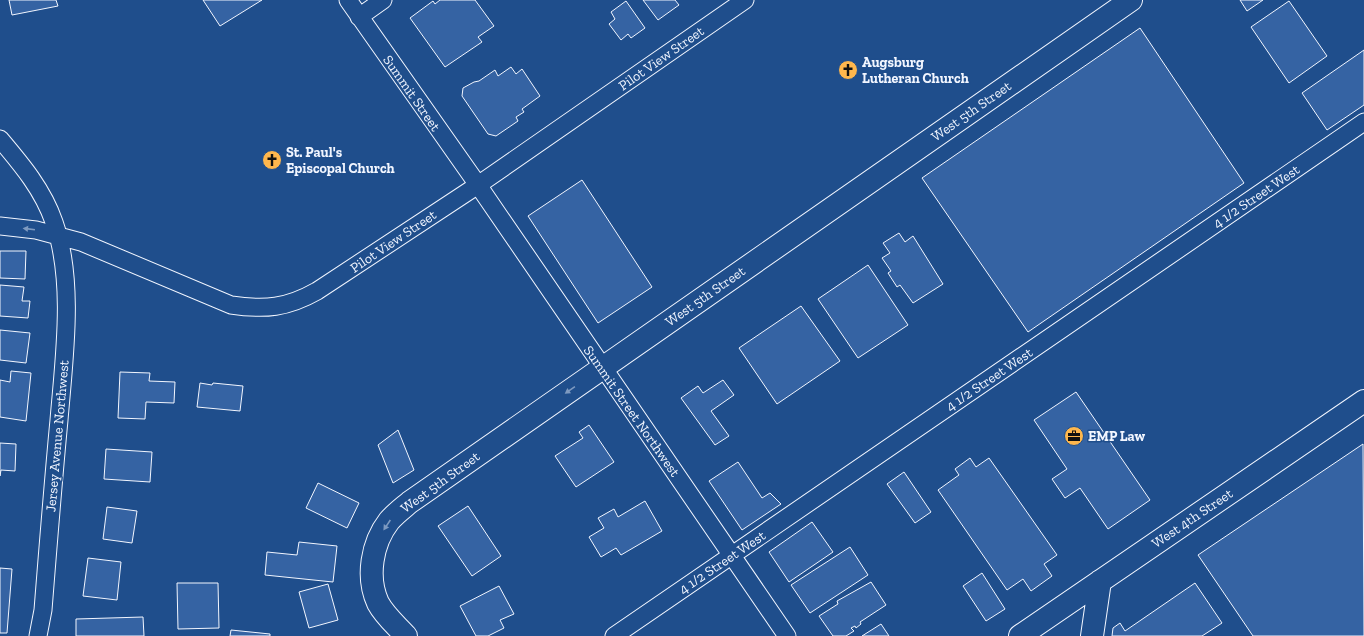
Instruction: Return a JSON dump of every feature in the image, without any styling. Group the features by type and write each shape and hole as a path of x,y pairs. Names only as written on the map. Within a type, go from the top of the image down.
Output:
{"street":[{"name":"Summit Street","path":"348,0 478,185"},
{"path":"359,17 384,0"},
{"name":"Pilot View Street","path":"0,226 58,235 81,242 231,305 251,308 279,306 298,302 478,185 745,0"},
{"name":"West 5th Street","path":"406,636 388,617 379,604 373,589 372,559 378,539 390,520 410,502 1131,0"},
{"name":"4 1/2 Street West","path":"614,636 1364,122"},
{"name":"Jersey Avenue Northwest","path":"0,139 39,189 54,221 58,235 67,299 62,380 43,610 38,636"},
{"name":"Summit Street Northwest","path":"478,185 787,636"},
{"name":"West 4th Street","path":"1020,636 1364,401"},
{"path":"1092,636 1100,581"}],"building":[{"path":"9,0 56,0 58,6 12,15"},
{"path":"203,0 262,0 220,26"},
{"path":"440,0 475,0 494,26 478,37 482,42 445,67 410,18 433,1 435,4"},
{"path":"643,0 675,0 679,5 658,20"},
{"path":"1240,0 1263,0 1247,11"},
{"path":"626,1 645,28 631,38 628,34 621,40 609,24 615,19 611,12"},
{"path":"1289,1 1327,56 1289,83 1251,27"},
{"path":"1140,28 1244,183 1028,332 922,178"},
{"path":"1364,50 1364,105 1327,130 1302,93"},
{"path":"511,67 516,74 522,69 540,96 522,109 524,112 516,117 518,121 496,136 488,134 462,96 463,88 479,81 495,70 498,76"},
{"path":"582,180 652,287 598,323 528,216"},
{"path":"899,233 905,242 913,236 943,284 913,303 900,285 897,287 888,273 891,271 882,258 890,253 883,243"},
{"path":"0,251 26,251 25,279 0,278"},
{"path":"868,265 908,325 858,358 818,299"},
{"path":"0,285 24,287 22,301 30,301 28,318 0,316"},
{"path":"801,306 840,361 777,404 739,348"},
{"path":"0,330 30,333 26,363 0,360"},
{"path":"11,371 31,373 26,421 0,417 0,380 10,382"},
{"path":"120,372 150,373 149,381 175,382 174,403 146,402 145,419 118,418"},
{"path":"723,380 734,395 711,411 729,436 715,445 681,398 698,386 703,393"},
{"path":"200,383 243,386 240,411 197,407"},
{"path":"1076,392 1150,500 1108,529 1080,488 1065,498 1052,479 1067,469 1034,420"},
{"path":"589,425 614,462 576,487 555,456 583,438 579,432"},
{"path":"398,430 414,470 393,483 378,445"},
{"path":"0,443 16,444 15,471 1,470 0,476"},
{"path":"1363,444 1364,636 1253,636 1198,555"},
{"path":"106,449 152,452 150,482 104,479"},
{"path":"970,458 976,467 989,458 1057,555 1044,564 1052,576 1031,591 1023,579 1007,590 938,490 959,475 955,469"},
{"path":"738,462 762,498 770,493 781,504 742,530 709,481"},
{"path":"904,472 931,512 915,523 887,484"},
{"path":"318,483 359,503 347,528 306,508"},
{"path":"645,501 662,531 621,555 616,548 601,557 589,537 604,528 598,518 614,509 618,517"},
{"path":"468,506 501,556 472,576 438,526"},
{"path":"107,507 137,511 132,543 103,539"},
{"path":"812,522 833,552 789,582 769,552"},
{"path":"299,542 337,546 333,582 265,575 267,552 297,555"},
{"path":"850,547 868,575 810,613 791,585"},
{"path":"88,558 121,562 117,600 83,596"},
{"path":"0,568 12,569 7,633 0,633"},
{"path":"982,573 1005,609 986,621 963,586"},
{"path":"871,582 886,605 860,622 861,624 856,628 855,626 851,628 854,631 846,636 833,636 819,616 838,604 837,601"},
{"path":"177,583 218,583 219,628 178,629"},
{"path":"1195,583 1222,623 1202,636 1112,636 1113,628 1120,623 1125,631"},
{"path":"328,584 338,620 309,628 299,592"},
{"path":"499,586 514,614 500,620 504,628 488,636 476,636 460,606"},
{"path":"143,617 144,636 76,636 76,619"},
{"path":"881,624 889,636 862,636"},
{"path":"231,630 270,634 270,636 230,636"}],"place":[{"name":"Augsburg Lutheran Church","path":"848,70"},
{"name":"St. Paul's Episcopal Church","path":"272,160"},
{"name":"EMP Law","path":"1074,436"}]}
